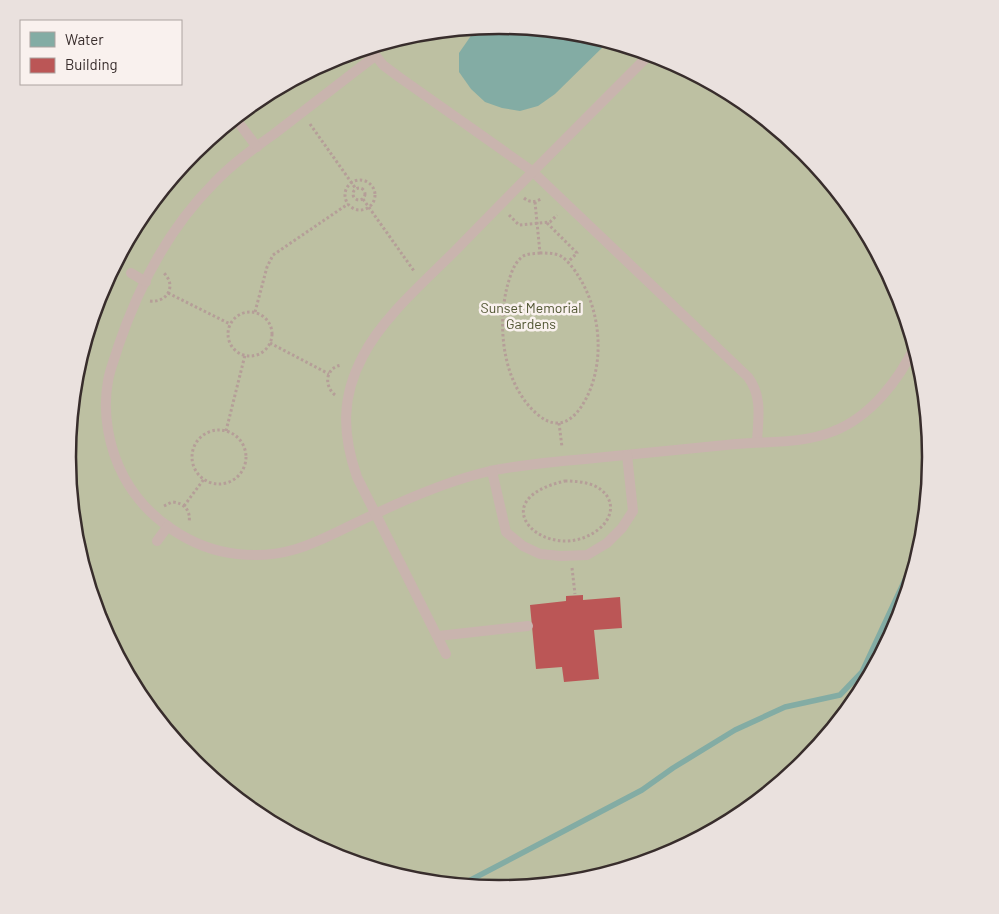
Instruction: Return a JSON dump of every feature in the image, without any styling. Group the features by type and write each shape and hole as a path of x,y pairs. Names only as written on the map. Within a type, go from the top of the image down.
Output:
{"lane":[{"path":"373,53 383,65 398,77 532,171 748,377 754,385 760,405 757,442"},
{"path":"370,54 301,113 214,182 192,207 165,246 129,318 108,382 107,418 110,440 123,476 132,490 144,505 168,526 183,536 204,547 235,554 257,556 278,554 300,549 427,491 492,471 563,461 757,442 798,440 834,432 866,411 879,398 910,354"},
{"path":"446,654 357,477 350,456 346,433 346,412 351,384 362,356 388,320 532,171 645,59"},
{"path":"239,123 257,147"},
{"path":"131,273 146,282"},
{"path":"492,471 506,532 523,546 540,554 561,556 587,554 607,544 622,528 633,511 627,455"},
{"path":"157,541 168,526"},
{"path":"438,636 528,626"}],"path":[{"path":"301,113 356,189"},
{"path":"354,180 363,180 374,189 374,199 368,207 359,210 348,204 345,192 354,180"},
{"path":"356,189 361,188 365,191 366,194 363,199"},
{"path":"356,189 353,193 355,199 363,199"},
{"path":"514,190 527,201 535,202 543,198 552,189"},
{"path":"363,199 422,284"},
{"path":"535,202 540,253"},
{"path":"255,312 267,267 273,255 348,204"},
{"path":"500,205 519,225 548,223 567,204"},
{"path":"548,223 577,252 568,262"},
{"path":"540,253 550,253 568,262 583,284 590,299 596,327 597,355 592,384 582,405 568,421 554,424 542,418 533,410 515,384 505,354 503,333 504,298 513,268 524,256 540,253"},
{"path":"168,293 230,324"},
{"path":"255,312 270,324 272,331 270,343 259,354 245,355 230,343 228,336 230,324 241,314 255,312"},
{"path":"270,343 329,374"},
{"path":"226,431 245,355"},
{"path":"226,431 236,436 242,442 245,451 244,469 231,482 222,484 204,479 198,474 192,458 197,442 211,432 226,431"},
{"path":"184,506 204,479"},
{"path":"565,481 586,484 604,492 610,501 611,511 608,520 593,534 585,537 566,540 546,538 528,527 524,519 523,509 526,501 541,489 565,481"}],"green space":[{"name":"Sunset Memorial Gardens","path":"500,34 527,35 555,37 609,48 636,56 687,77 735,105 757,121 779,139 818,178 835,199 866,245 891,295 900,321 915,374 922,429 922,485 915,540 908,567 891,619 879,644 866,669 835,715 818,736 779,775 735,809 711,824 687,837 636,858 609,866 555,877 500,880 472,879 444,877 390,866 363,858 312,837 264,809 220,775 200,756 181,736 148,692 133,669 108,619 84,540 77,485 76,457 77,429 84,374 108,295 133,245 164,199 181,178 220,139 264,105 288,90 312,77 363,56 390,48 444,37"}],"water":[{"path":"500,34 555,37 603,47 555,94 538,106 520,111 502,108 485,102 471,89 459,72 459,53 472,35"}],"building":[{"path":"583,595 583,600 620,597 622,628 594,630 599,679 564,682 562,667 536,669 530,605 566,601 566,596"}],"waterway":[{"path":"472,879 642,790 673,768 735,730 785,707 840,695 862,672 902,586"}]}
